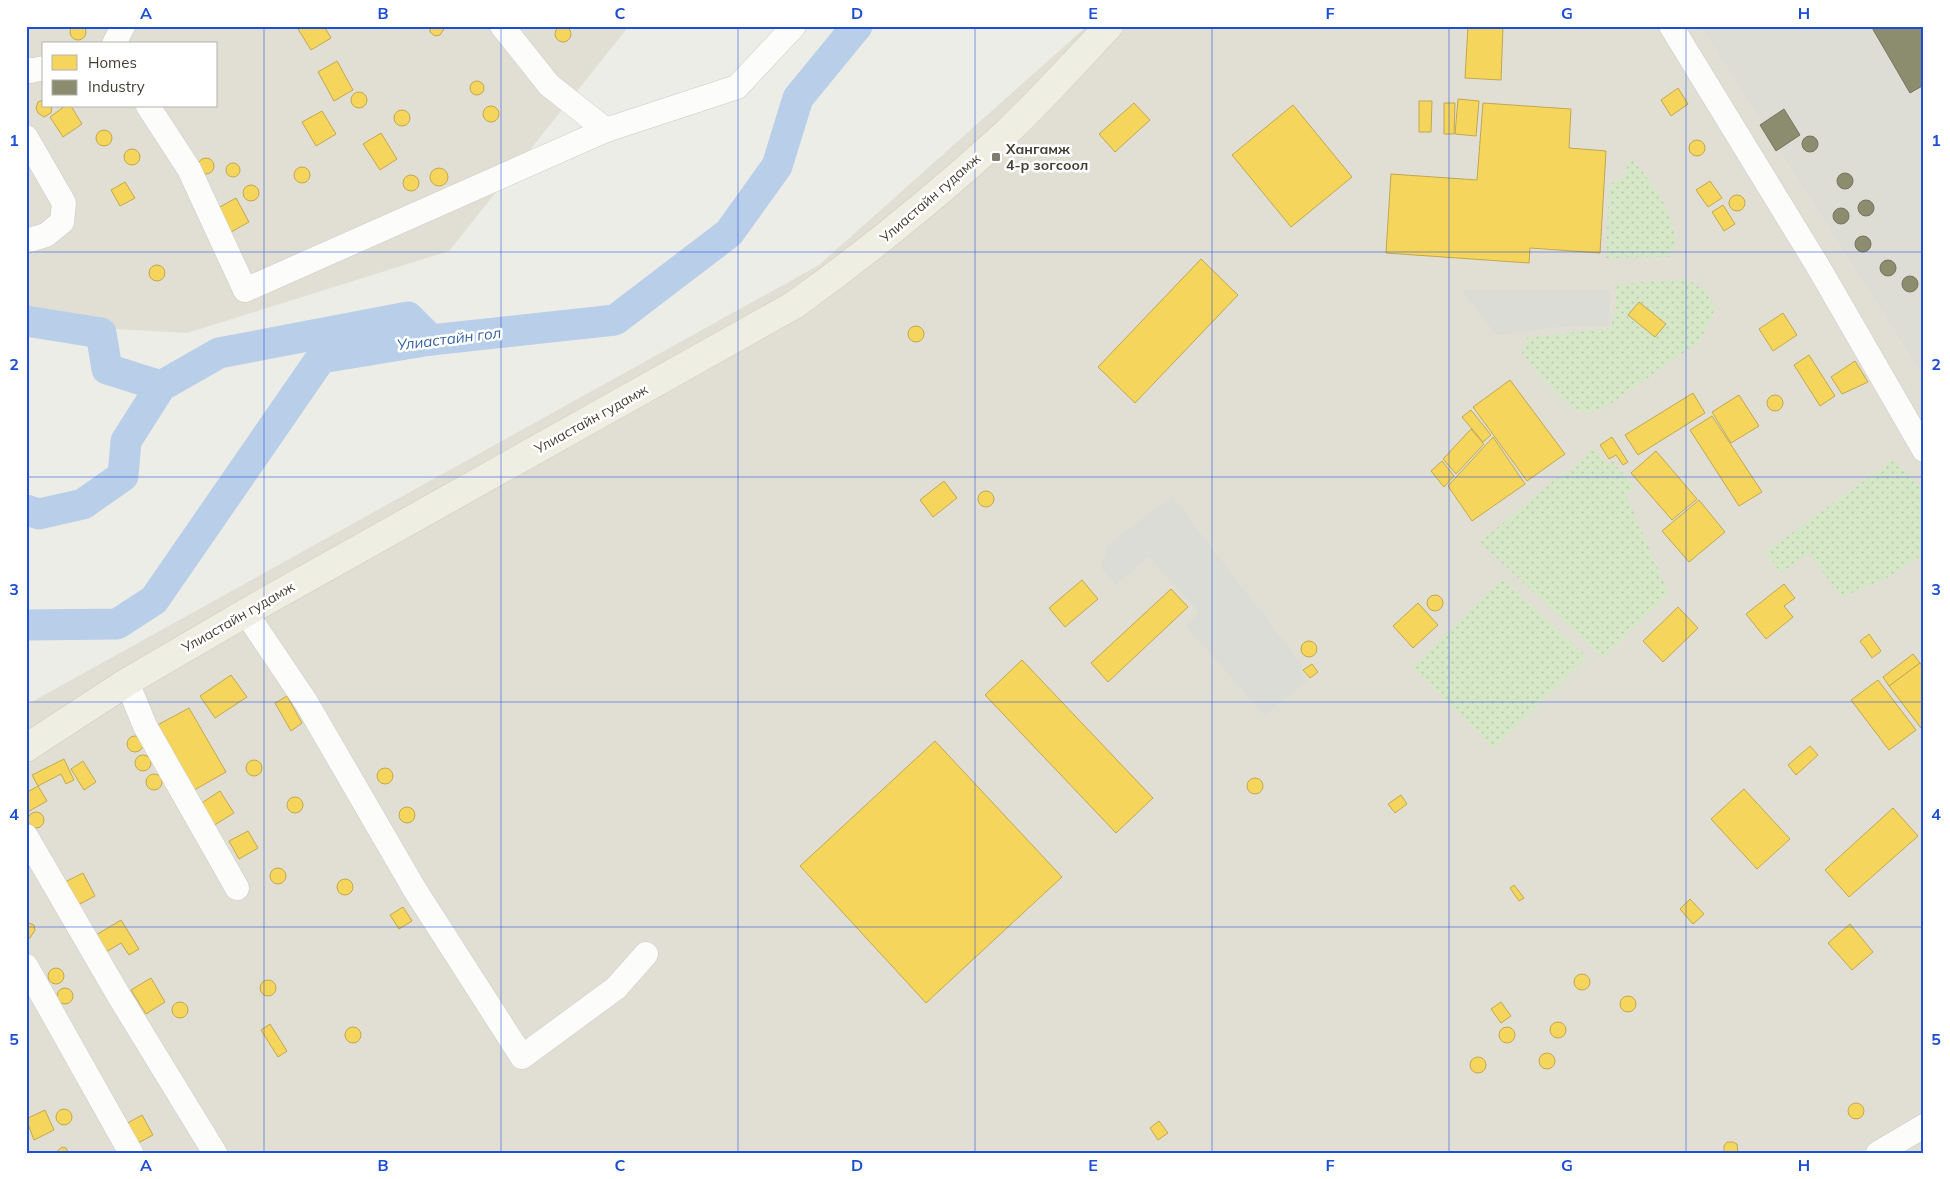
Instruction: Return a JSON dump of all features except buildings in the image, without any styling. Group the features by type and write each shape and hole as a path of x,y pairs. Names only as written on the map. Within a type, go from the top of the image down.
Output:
{"main road":[{"name":"Улиастайн гудамж","path":"26,748 127,682 246,613 794,305 848,267 1000,138 1109,26"}],"street":[{"path":"115,42 123,26"},
{"path":"502,26 549,85 606,130"},
{"path":"149,108 189,169 245,290 606,130 737,87 794,26"},
{"path":"1671,26 1819,268 1924,450"},
{"path":"26,70 30,72 42,69"},
{"path":"26,137 64,203 62,222 46,235 26,241"},
{"path":"246,613 306,702 415,890 522,1057 616,988 646,954"},
{"path":"127,682 146,726 237,888"},
{"path":"26,836 124,1004 215,1153"},
{"path":"26,966 131,1153"},
{"path":"1878,1153 1924,1126"}],"shaded area":[{"path":"26,26 629,26 449,251 187,333 26,324"},
{"path":"1087,26 1700,26 1924,378 1924,1153 26,1153 26,705 819,265"},
{"path":"1700,26 1924,26 1924,378"},
{"path":"1611,290 1608,325 1568,326 1496,335 1462,291"},
{"path":"1172,496 1303,666 1300,670 1307,681 1265,716 1186,626 1199,612 1149,557 1116,585 1100,567 1109,544"}],"green space":[{"path":"1630,157 1654,186 1670,217 1677,242 1669,257 1606,258 1609,185 1625,175"},
{"path":"1687,279 1705,290 1715,308 1700,341 1608,406 1588,413 1574,409 1532,367 1522,354 1526,338 1610,328 1615,313 1617,284"},
{"path":"1594,448 1608,465 1613,461 1635,488 1626,495 1669,594 1603,658 1480,542 1555,479 1572,470"},
{"path":"1893,460 1924,489 1924,554 1884,580 1841,597 1809,553 1781,573 1765,552"},
{"path":"1502,579 1587,657 1494,749 1412,667"}],"waterway":[{"name":"Улиастайн гол","path":"26,625 117,624 154,600 321,358 431,340 615,320 729,233 777,166 798,98 857,26"},
{"path":"26,510 39,514 83,504 123,476 126,441 161,386 219,353 408,317 431,340"},
{"path":"26,321 101,333 107,369 161,386"}],"place":[{"name":"Хангамж 4-р зогсоол","path":"996,157"}]}
